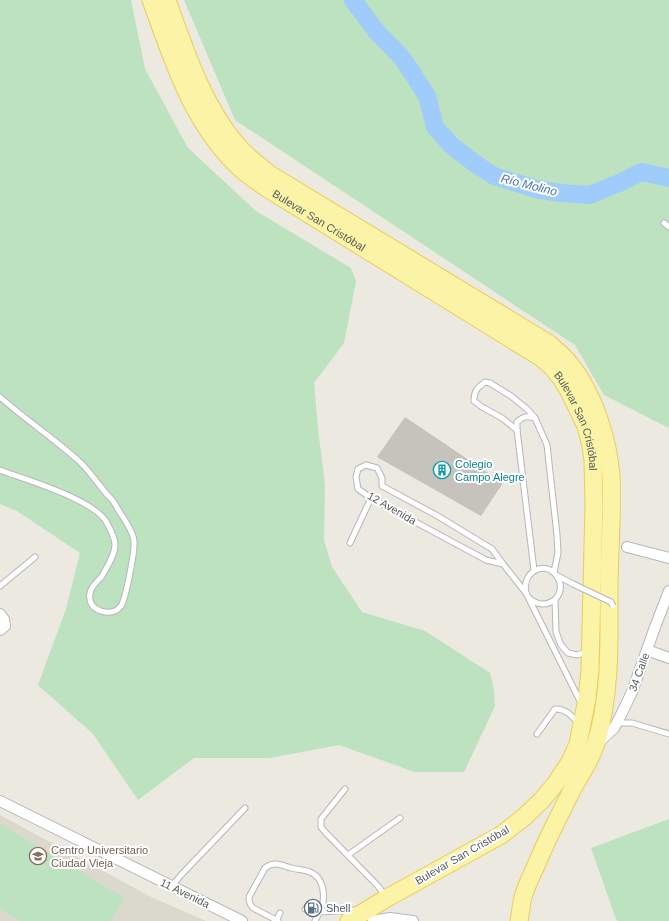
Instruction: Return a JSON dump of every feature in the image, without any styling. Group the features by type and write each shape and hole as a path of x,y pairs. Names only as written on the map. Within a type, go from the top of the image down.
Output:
{"main road":[{"name":"Bulevar San Cristóbal","path":"152,0 186,92 211,135 241,170 265,187 540,357 551,366 569,391 586,426 591,446 593,460 594,505 590,670 587,699 578,744 570,762 556,783 540,801 523,818 501,835 387,898 362,918"},
{"name":"Bulevar San Cristóbal","path":"167,0 182,44 212,108 224,128 251,159 272,175 548,343 570,364 581,379 592,400 609,456 611,476 609,647 601,740 547,839 524,894 519,921"}],"street":[{"path":"627,547 669,558"},
{"name":"34 Calle","path":"601,740 614,728 612,723 619,719 632,692 668,596"},
{"path":"0,614 4,619 5,626 0,630"},
{"path":"647,650 669,658"},
{"name":"11 Avenida","path":"0,801 242,921"},
{"path":"362,918 390,918 413,921"}],"lane":[{"path":"664,223 669,227"},
{"path":"517,430 502,418 474,401 474,394 484,382 490,383 511,396 527,409 535,418 546,445 555,514 558,553 556,574 560,580 560,586 558,596 555,600 546,604 532,601 527,595 525,582 530,574 534,570 544,568 549,570 556,574 573,584 610,602 613,606 615,632"},
{"path":"0,397 81,463 91,473 105,493 113,501 129,526 134,541 133,554 125,595 117,610 111,612 97,610 90,601 91,590 102,576 114,553 115,545 113,536 107,522 96,510 82,502 43,485 0,470"},
{"path":"534,570 517,422 522,418 535,418"},
{"name":"12 Avenida","path":"503,564 486,560 371,498 358,489 356,477 358,469 366,465 377,468 382,478 382,486 436,515 492,549 527,595 584,709"},
{"path":"350,543 371,498"},
{"path":"0,586 35,558"},
{"path":"555,600 556,632 560,645 568,653 577,655 590,652"},
{"path":"537,734 555,709 560,708 572,716 581,727"},
{"path":"612,723 632,723 669,734"},
{"path":"346,789 321,819 321,827 378,886 387,898"},
{"path":"172,886 245,808"},
{"path":"348,855 400,818"},
{"path":"280,913 277,921 253,908 249,901 265,868 274,864 280,864 293,869 306,871 317,877 323,889 323,897 322,906 315,921"},
{"path":"305,909 319,912 356,910 362,918"}],"shaded area":[{"name":"Centro Universitario Ciudad Vieja","path":"0,815 151,897 206,921 0,921"}],"green space":[{"path":"0,0 131,0 145,69 188,148 256,211 351,268 356,281 344,343 314,383 325,485 324,540 332,567 362,612 425,631 490,673 494,690 495,706 464,772 415,772 339,745 270,758 194,758 138,800 93,734 38,685 66,609 80,553 17,511 0,504"},
{"path":"184,0 669,0 669,428 604,395 575,345 235,120"},
{"path":"669,819 669,921 618,921 591,848"},
{"name":"Centro Universitario Ciudad Vieja","path":"0,824 124,898 110,921 20,921 0,909"}],"building":[{"name":"Colegio Campo Alegre","path":"405,417 503,483 481,516 377,457"}],"waterway":[{"name":"Río Molino","path":"353,0 376,31 403,59 427,96 435,127 452,146 494,176 536,189 560,193 590,195 641,172 669,178"}],"place":[{"name":"Colegio Campo Alegre","path":"442,470"},
{"name":"Centro Universitario Ciudad Vieja","path":"38,856"},
{"name":"Shell","path":"313,908"}]}
